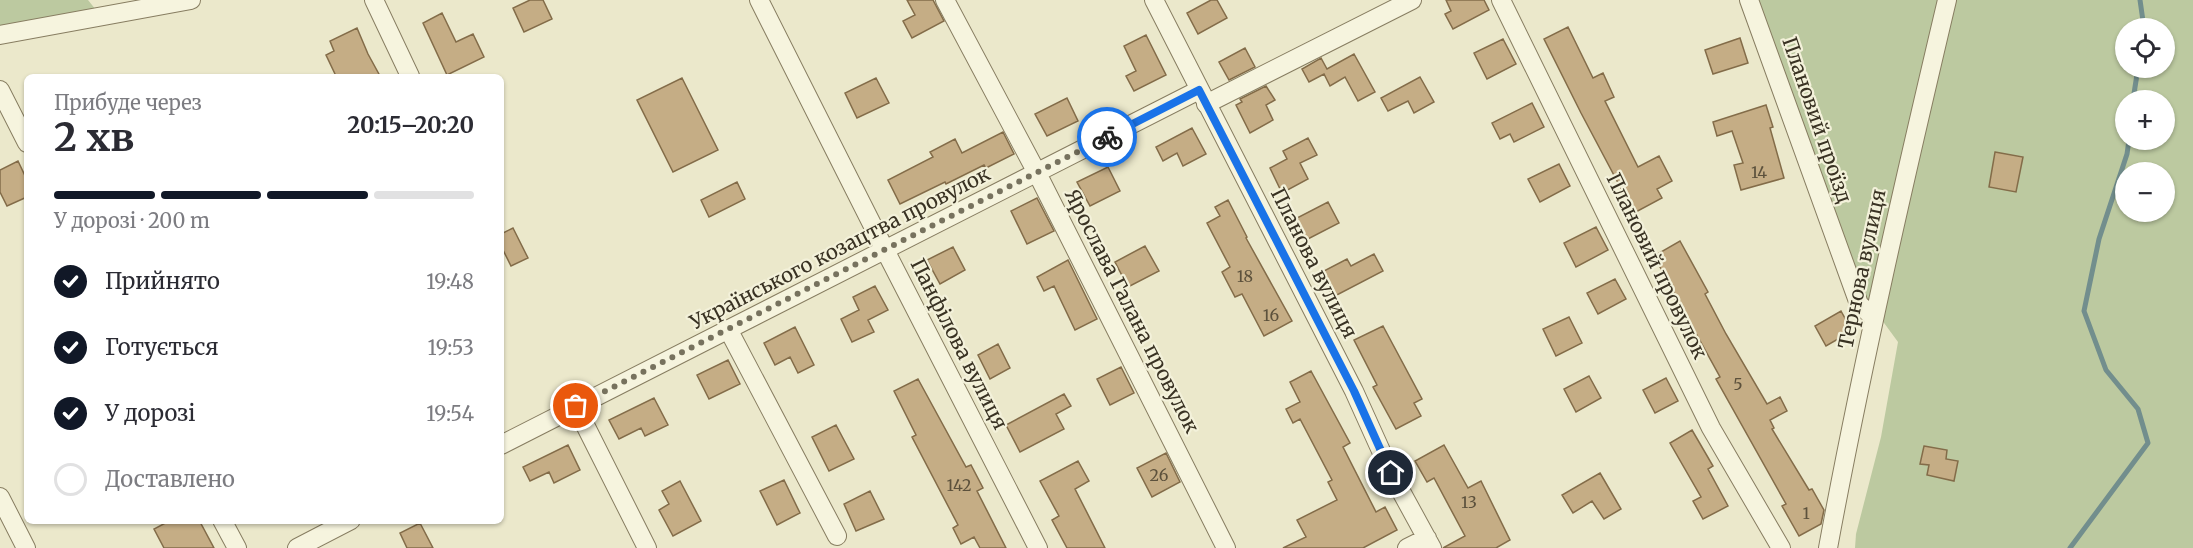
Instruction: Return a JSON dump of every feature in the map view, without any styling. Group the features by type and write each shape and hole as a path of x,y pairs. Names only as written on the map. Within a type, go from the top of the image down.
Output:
{"street":[{"path":"0,35 191,0"},
{"path":"374,0 409,74"},
{"name":"Панфілова вулиця","path":"759,0 1038,548"},
{"name":"Ярослава Галана провулок","path":"945,0 1037,173 1226,548"},
{"name":"Планова вулиця","path":"1154,0 1354,391 1391,473 1429,543"},
{"name":"Українського козацтва провулок","path":"504,442 1037,173 1412,0"},
{"name":"Плановий провулок","path":"1501,0 1711,428 1781,548"},
{"name":"Плановий проїзд","path":"1749,0 1859,304 1874,318"},
{"name":"Тернова вулиця","path":"1828,548 1874,318 1947,0"},
{"path":"0,90 24,136"},
{"path":"728,329 837,536"},
{"path":"576,406 647,548"},
{"path":"0,497 26,548"},
{"path":"224,524 237,548"},
{"path":"297,548 343,524"},
{"path":"1407,548 1429,543"}],"green space":[{"path":"0,0 88,0 96,10 0,27"},
{"path":"1758,0 2193,0 2193,548 1855,548 1856,534 1881,437 1898,342 1868,301 1845,247"}],"building":[{"path":"530,0 543,0 552,19 524,32 513,8"},
{"path":"907,0 933,0 944,21 912,38 903,21 915,15"},
{"path":"1211,0 1217,0 1227,18 1198,34 1187,13"},
{"path":"1446,0 1484,0 1489,10 1453,29 1445,14 1451,11"},
{"path":"442,13 456,42 473,34 484,57 447,74 423,23"},
{"path":"1568,27 1593,78 1603,73 1614,97 1605,101 1638,167 1659,156 1672,181 1657,189 1662,198 1634,213 1544,39"},
{"path":"357,28 379,74 335,74 326,55 334,51 330,41"},
{"path":"1146,35 1166,75 1134,91 1126,76 1136,71 1124,46"},
{"path":"1740,38 1748,63 1713,74 1705,50"},
{"path":"1503,39 1516,64 1487,79 1474,53"},
{"path":"1245,48 1255,67 1229,80 1219,62"},
{"path":"1354,54 1375,92 1358,101 1345,77 1330,86 1324,74 1309,82 1302,69 1321,58 1327,69"},
{"path":"1420,77 1434,102 1414,113 1408,101 1388,111 1381,98"},
{"path":"682,78 718,150 673,172 637,100"},
{"path":"876,78 889,103 857,118 845,93"},
{"path":"1266,86 1275,100 1266,105 1273,120 1250,133 1236,105 1242,102 1240,99"},
{"path":"1067,98 1078,121 1047,136 1035,114"},
{"path":"1532,103 1544,127 1514,142 1510,134 1500,139 1492,123"},
{"path":"1766,105 1784,178 1741,190 1734,165 1743,163 1732,131 1717,136 1713,122"},
{"path":"1192,128 1206,154 1183,166 1177,153 1163,161 1156,147"},
{"path":"1003,132 1014,154 986,168 984,165 946,184 945,182 900,204 888,180 933,157 930,152 955,139 962,153"},
{"path":"1308,138 1317,155 1300,163 1308,179 1282,193 1270,168 1287,159 1283,151"},
{"path":"1995,152 2023,157 2016,192 1989,187"},
{"path":"18,161 24,174 24,198 7,206 0,192 0,170"},
{"path":"1559,164 1570,186 1540,202 1528,179"},
{"path":"1108,167 1120,191 1090,206 1077,182"},
{"path":"737,182 745,199 709,217 701,200"},
{"path":"1037,198 1054,231 1027,244 1011,211"},
{"path":"1228,200 1246,238 1292,321 1264,336 1242,294 1235,297 1222,272 1230,267 1207,223 1220,216 1215,207"},
{"path":"1328,202 1339,223 1306,240 1295,219"},
{"path":"1596,227 1608,250 1576,267 1564,243"},
{"path":"513,228 528,258 511,266 504,252 504,232"},
{"path":"1680,241 1708,292 1705,294 1726,334 1767,404 1780,397 1787,411 1770,420 1774,428 1772,429 1809,490 1812,489 1824,510 1821,524 1799,536 1782,506 1786,504 1716,379 1720,377 1674,298 1676,296 1654,256"},
{"path":"1145,246 1159,271 1128,287 1115,262"},
{"path":"953,247 965,270 940,284 927,260"},
{"path":"1374,254 1383,271 1333,297 1320,273 1347,259 1351,266"},
{"path":"1068,260 1097,319 1075,330 1054,286 1044,291 1037,277"},
{"path":"1615,279 1626,299 1598,314 1587,293"},
{"path":"875,286 888,310 868,320 874,332 852,342 841,319 859,310 853,297"},
{"path":"1841,311 1852,331 1826,346 1815,326"},
{"path":"1569,317 1582,343 1556,356 1543,329"},
{"path":"1383,326 1422,399 1414,403 1421,416 1396,429 1373,387 1377,385 1354,340"},
{"path":"795,327 814,365 798,373 790,357 775,365 764,343"},
{"path":"998,344 1010,368 990,379 978,355"},
{"path":"728,360 740,384 709,399 697,375"},
{"path":"1121,367 1134,393 1110,405 1097,379"},
{"path":"1311,371 1350,443 1343,447 1376,512 1385,507 1397,530 1363,548 1283,548 1306,537 1297,520 1337,500 1328,482 1332,480 1300,419 1293,423 1286,409 1300,402 1290,382"},
{"path":"1589,376 1601,398 1576,412 1564,389"},
{"path":"1666,378 1678,401 1655,413 1643,390"},
{"path":"918,379 966,467 971,465 983,488 977,491 1006,548 980,548 974,537 961,544 953,528 958,525 912,437 916,435 894,391"},
{"path":"1064,394 1071,406 1056,414 1064,429 1020,452 1006,425"},
{"path":"654,398 668,425 645,436 641,428 619,439 609,420"},
{"path":"836,425 854,459 829,471 812,437"},
{"path":"1692,430 1713,466 1708,469 1728,506 1703,519 1693,501 1701,497 1670,443"},
{"path":"568,445 580,470 554,483 549,472 530,481 523,467"},
{"path":"1444,445 1468,488 1481,481 1510,540 1496,548 1443,548 1465,536 1434,478 1427,482 1415,461"},
{"path":"1924,446 1947,450 1946,459 1958,461 1954,481 1927,475 1929,465 1920,464"},
{"path":"1166,453 1180,482 1152,497 1137,468"},
{"path":"1078,461 1089,481 1075,489 1105,548 1067,548 1052,520 1059,516 1040,481"},
{"path":"1600,473 1621,509 1604,519 1592,501 1573,513 1562,495"},
{"path":"784,480 800,513 777,525 760,491"},
{"path":"680,481 701,521 673,536 659,510 669,504 662,491"},
{"path":"870,491 884,519 856,531 844,504"},
{"path":"163,524 201,524 214,548 164,548 154,529"},
{"path":"421,524 433,548 407,548 400,533"}],"waterway":[{"path":"2140,0 2143,18"},
{"path":"2135,90 2136,78"},
{"path":"2070,548 2148,443 2138,409 2106,370 2084,311 2099,239 2128,150"}],"way so far":[{"path":"576,406 1107,137"}],"route":[{"path":"1107,137 1199,90 1354,391 1391,473"}]}
